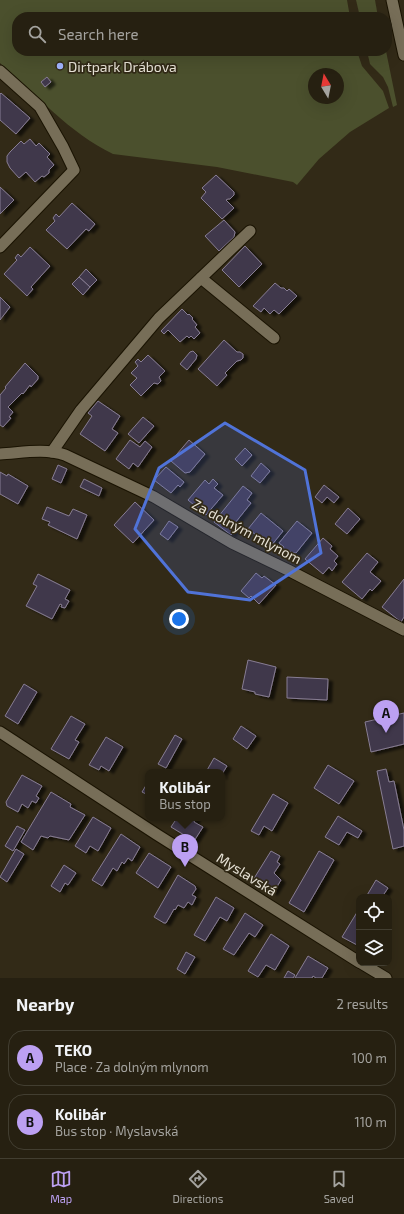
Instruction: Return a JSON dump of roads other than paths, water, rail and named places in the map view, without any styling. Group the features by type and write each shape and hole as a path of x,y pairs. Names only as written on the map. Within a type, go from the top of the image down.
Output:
{"street":[{"path":"392,0 401,27 404,55"},
{"path":"0,71 40,107 63,147 74,170 0,247"},
{"path":"52,452 81,410 158,318 250,231"},
{"path":"201,278 274,338"},
{"name":"Za dolným mlynom","path":"0,454 52,452 65,455 144,491 232,543 404,630"},
{"name":"Myslavská","path":"0,732 162,838 356,959"},
{"name":"Myslavská","path":"366,966 386,978"}],"place":[{"name":"Dirtpark Drábova","path":"60,66"},
{"name":"TEKO","path":"386,733"},
{"name":"Kolibár","path":"185,867"}]}
